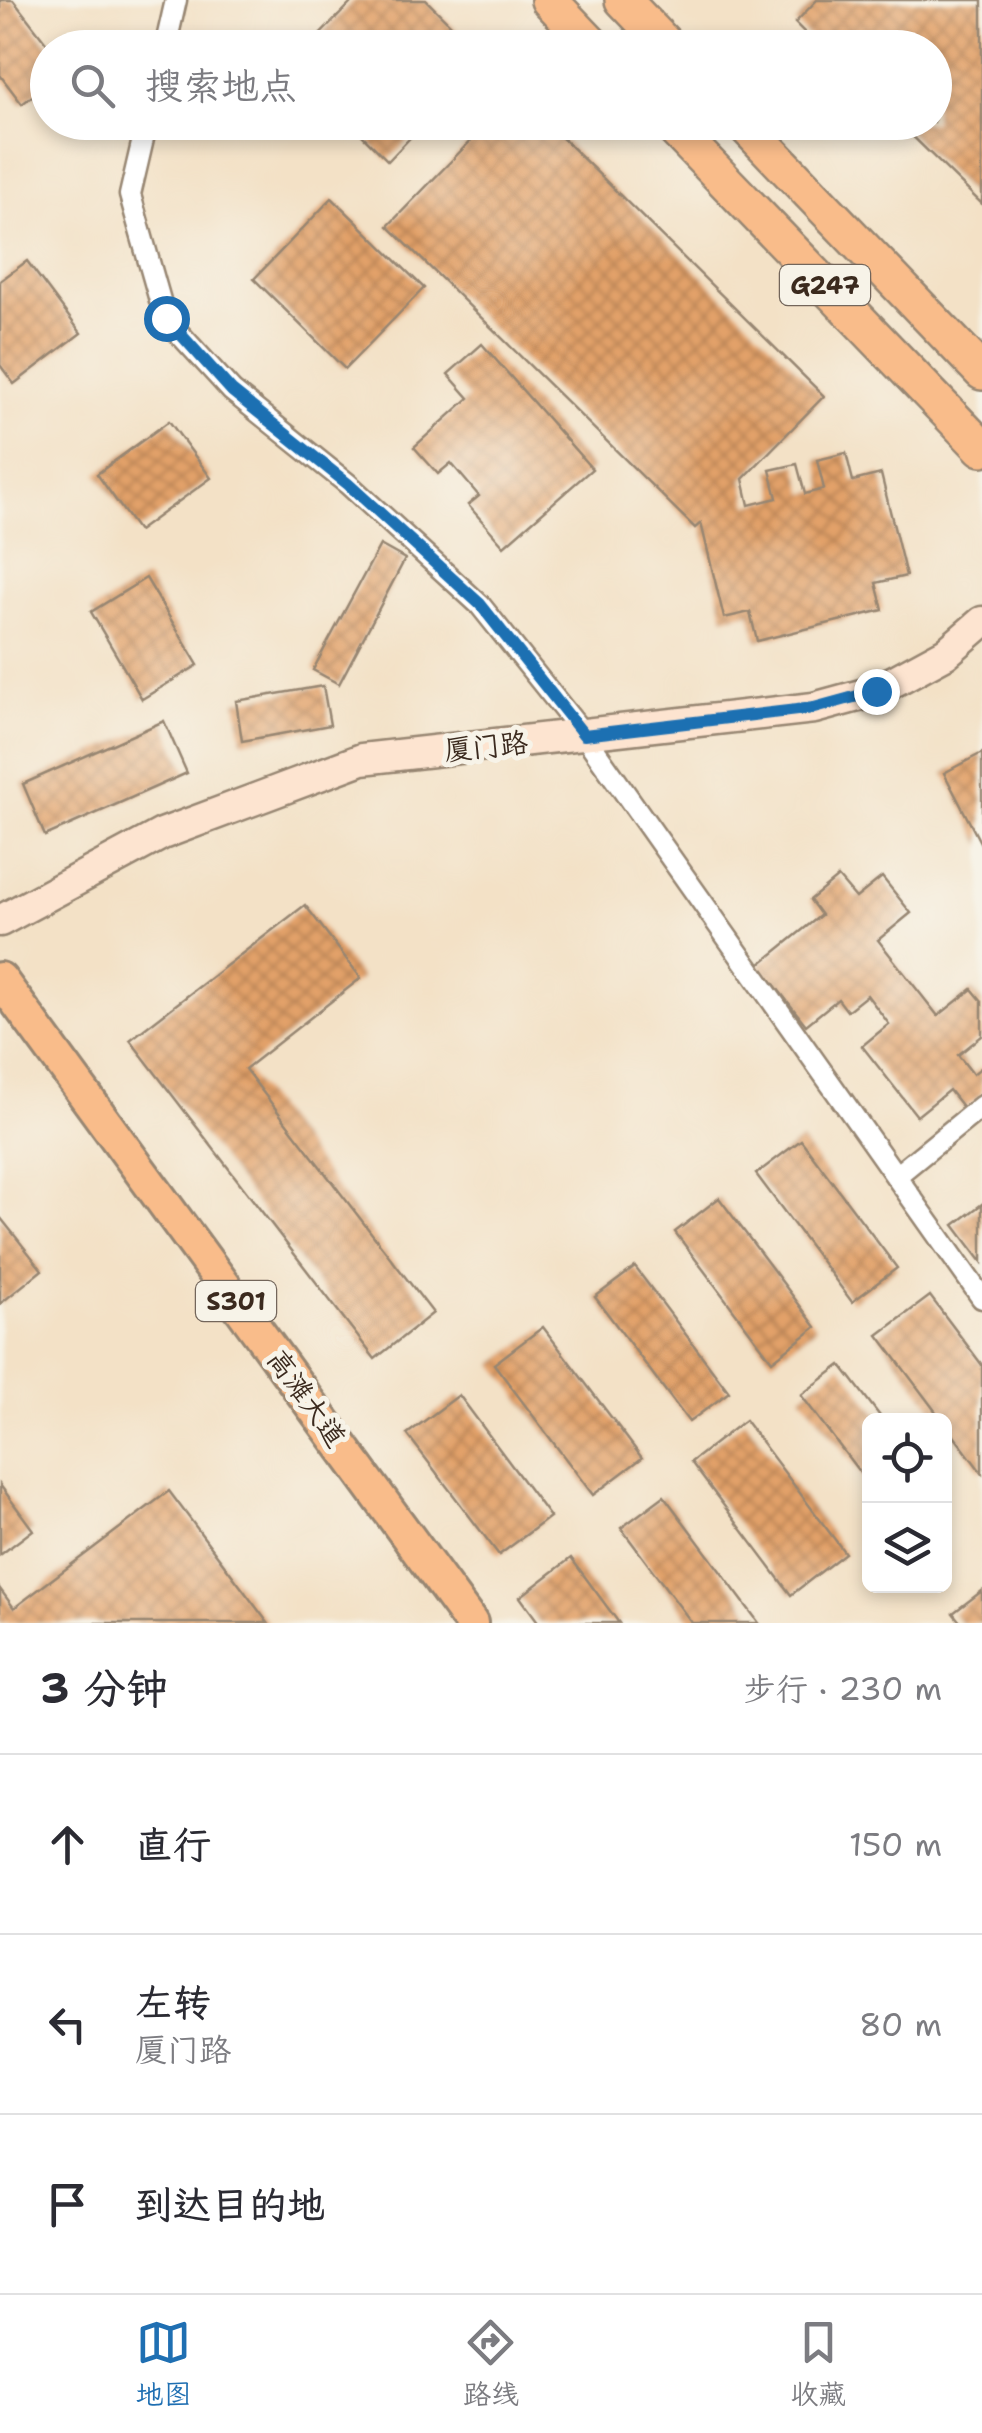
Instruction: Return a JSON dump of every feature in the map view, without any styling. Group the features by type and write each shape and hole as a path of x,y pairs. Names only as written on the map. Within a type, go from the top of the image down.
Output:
{"highway":[{"path":"549,0 578,30"},
{"path":"623,0 652,30"},
{"name":"G247","path":"685,140 982,448"},
{"name":"G247","path":"759,140 982,372"}],"main road":[{"name":"厦门路","path":"0,922 162,834 362,759 814,708 876,691 946,653 982,622"},
{"name":"高滩大道","path":"0,979 472,1623"}],"street":[{"path":"168,30 176,0"},
{"path":"143,140 130,196 166,318 232,391 348,484 480,604 584,735 982,1298"},
{"path":"896,1176 982,1106"}],"building":[{"path":"0,0 13,0 36,30 30,30 30,98 22,104 0,75"},
{"path":"354,0 426,0 456,30 325,30"},
{"path":"817,0 982,0 982,204 916,140 952,140 952,30 802,30 795,23"},
{"path":"367,140 408,140 388,161"},
{"path":"472,140 564,140 824,396 743,479 749,505 777,498 770,470 797,464 805,494 824,489 817,460 846,453 853,481 881,474 906,576 876,583 883,610 757,641 750,612 724,618 701,523 695,528 388,226"},
{"path":"332,198 424,288 345,369 254,279"},
{"path":"27,261 81,333 14,384 0,365 0,281"},
{"path":"482,344 592,469 504,546 468,505 479,496 451,463 438,474 414,447 469,398 448,374"},
{"path":"169,421 211,478 138,531 97,474"},
{"path":"380,545 405,559 339,684 313,670"},
{"path":"146,578 198,665 142,699 91,612"},
{"path":"323,686 330,725 242,741 236,701"},
{"path":"164,721 187,773 45,836 23,784"},
{"path":"982,753 982,846 944,773"},
{"path":"838,877 856,898 882,877 911,913 878,940 938,1016 972,989 982,1001 982,1036 958,1055 973,1074 982,1067 982,1094 964,1109 949,1090 917,1116 862,1046 889,1024 867,995 847,1011 838,999 806,1025 759,965 821,915 810,900"},
{"path":"305,905 361,978 245,1069 433,1313 375,1359 130,1040"},
{"path":"801,1140 897,1268 852,1302 756,1174"},
{"path":"719,1198 816,1327 772,1361 675,1232"},
{"path":"982,1204 982,1262 954,1225"},
{"path":"0,1217 42,1270 0,1304"},
{"path":"635,1267 729,1392 689,1422 595,1297"},
{"path":"930,1296 982,1365 982,1473 952,1433 952,1413 937,1413 878,1335"},
{"path":"543,1327 642,1458 593,1495 494,1364"},
{"path":"841,1365 878,1413 862,1413 862,1475 801,1395"},
{"path":"459,1395 550,1517 499,1555 407,1434"},
{"path":"745,1420 845,1553 791,1595 691,1462"},
{"path":"0,1485 33,1530 0,1555"},
{"path":"169,1491 268,1623 0,1623 0,1589 14,1608"},
{"path":"664,1496 759,1623 692,1623 621,1528"},
{"path":"571,1558 619,1623 539,1623 520,1597"},
{"path":"982,1591 982,1623 961,1623 953,1613"}],"route":[{"path":"166,318 232,391 348,484 480,604 584,735 814,708 876,691"}]}
